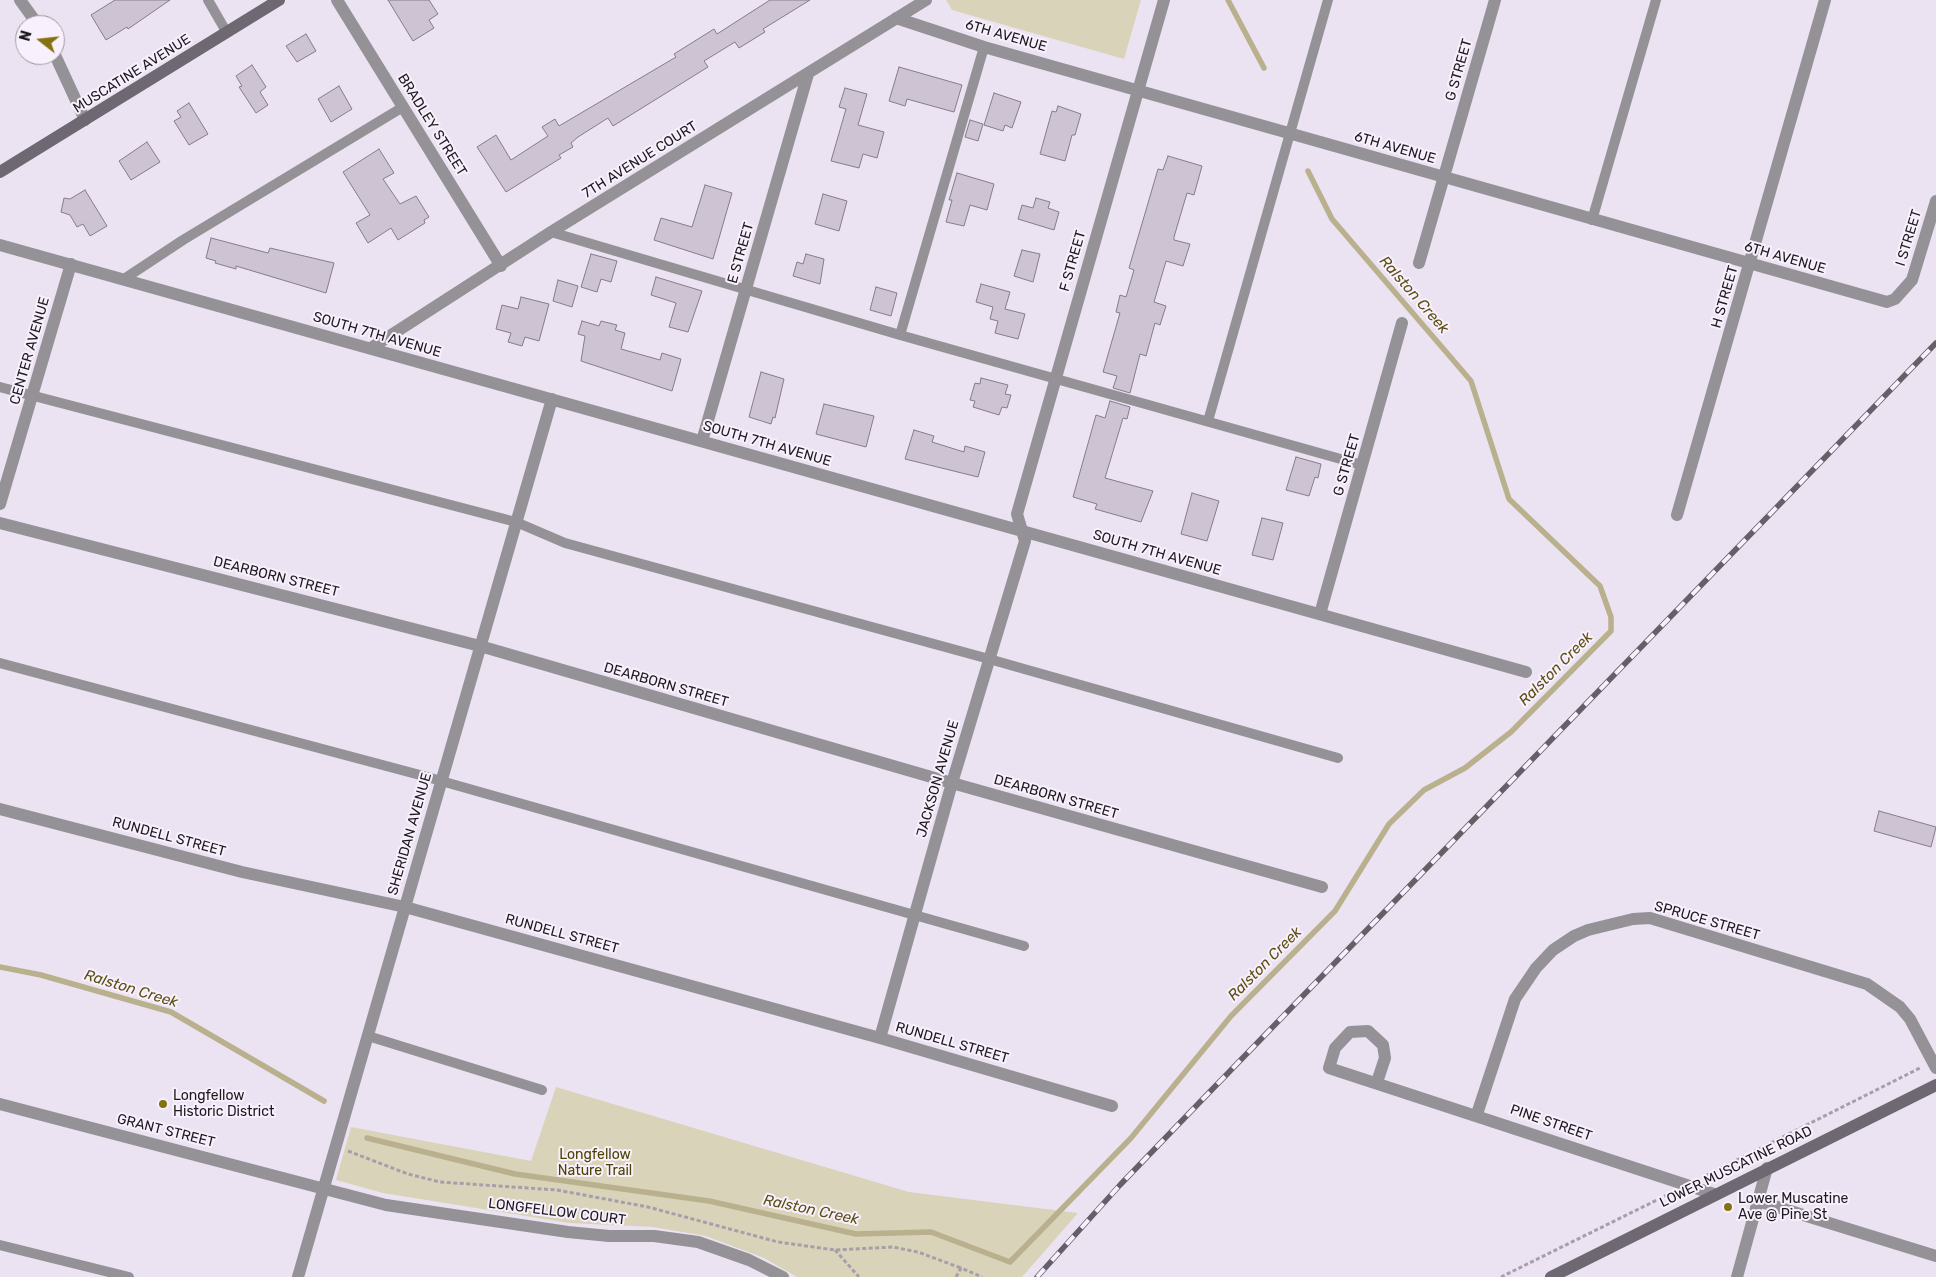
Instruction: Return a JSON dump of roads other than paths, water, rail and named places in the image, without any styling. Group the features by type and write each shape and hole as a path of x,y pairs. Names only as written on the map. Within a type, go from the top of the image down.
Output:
{"main road":[{"name":"MUSCATINE AVENUE","path":"0,172 279,0"},
{"name":"LOWER MUSCATINE ROAD","path":"1551,1277 1714,1194 1936,1085"}],"street":[{"path":"20,0 31,15"},
{"name":"BRADLEY STREET","path":"337,0 501,266"},
{"name":"7TH AVENUE COURT","path":"371,348 551,232 926,0"},
{"name":"F STREET","path":"1021,530 1017,514 1164,0"},
{"name":"G STREET","path":"1419,263 1495,0"},
{"name":"H STREET","path":"1676,515 1825,0"},
{"name":"6TH AVENUE","path":"896,18 984,47 1139,89 1444,178 1887,302"},
{"path":"60,65 85,120"},
{"name":"E STREET","path":"702,441 808,74"},
{"name":"I STREET","path":"1887,302 1895,299 1912,280 1936,201"},
{"name":"SOUTH 7TH AVENUE","path":"0,245 1526,672"},
{"name":"CENTER AVENUE","path":"0,504 71,264"},
{"name":"G STREET","path":"1320,614 1402,323"},
{"name":"SHERIDAN AVENUE","path":"298,1277 552,399"},
{"name":"DEARBORN STREET","path":"0,522 480,646 952,783 1322,887"},
{"name":"JACKSON AVENUE","path":"880,1038 952,783 1025,541 1021,530"},
{"name":"RUNDELL STREET","path":"0,809 242,872 405,907 880,1038 1112,1106"},
{"name":"SPRUCE STREET","path":"1477,1114 1514,999 1536,968 1553,950 1574,936 1588,930 1633,919 1650,918 1867,984 1900,1007 1922,1038 1934,1065"},
{"name":"PINE STREET","path":"1377,1082 1385,1058 1383,1045 1368,1031 1350,1032 1335,1048 1329,1068 1477,1114 1714,1194"},
{"name":"GRANT STREET","path":"0,1104 324,1188"},
{"path":"1737,1277 1767,1168"},
{"name":"LONGFELLOW COURT","path":"324,1188 386,1205 558,1230 609,1236 654,1236 698,1242 749,1260 783,1277"},
{"path":"1758,1201 1936,1256"}],"lane":[{"path":"208,0 227,32"},
{"path":"1208,421 1288,133 1328,0"},
{"path":"1592,220 1656,0"},
{"path":"900,335 984,47"},
{"path":"124,279 200,230 402,107"},
{"path":"551,232 900,335 1362,465"},
{"path":"0,387 516,522 565,543 989,659 1338,758"},
{"path":"0,664 441,781 1024,946"},
{"path":"368,1036 542,1090"},
{"path":"0,1245 129,1277"}],"waterway":[{"name":"Ralston Creek","path":"1228,0 1264,68"},
{"name":"Ralston Creek","path":"367,1138 515,1174 709,1201 856,1234 931,1232 1010,1262 1131,1138 1231,1016 1335,911 1389,824 1424,790 1465,768 1511,732 1611,631 1611,617 1600,586 1509,499 1471,381 1332,219 1308,171"},
{"name":"Ralston Creek","path":"0,967 41,975 171,1012 324,1101"}],"railway":[{"path":"1037,1277 1120,1185 1936,343"}],"place":[{"name":"Longfellow Historic District","path":"163,1104"},
{"name":"Lower Muscatine Ave @ Pine St","path":"1728,1207"}],"park label":[{"name":"Longfellow Nature Trail","path":"595,1164"}]}
